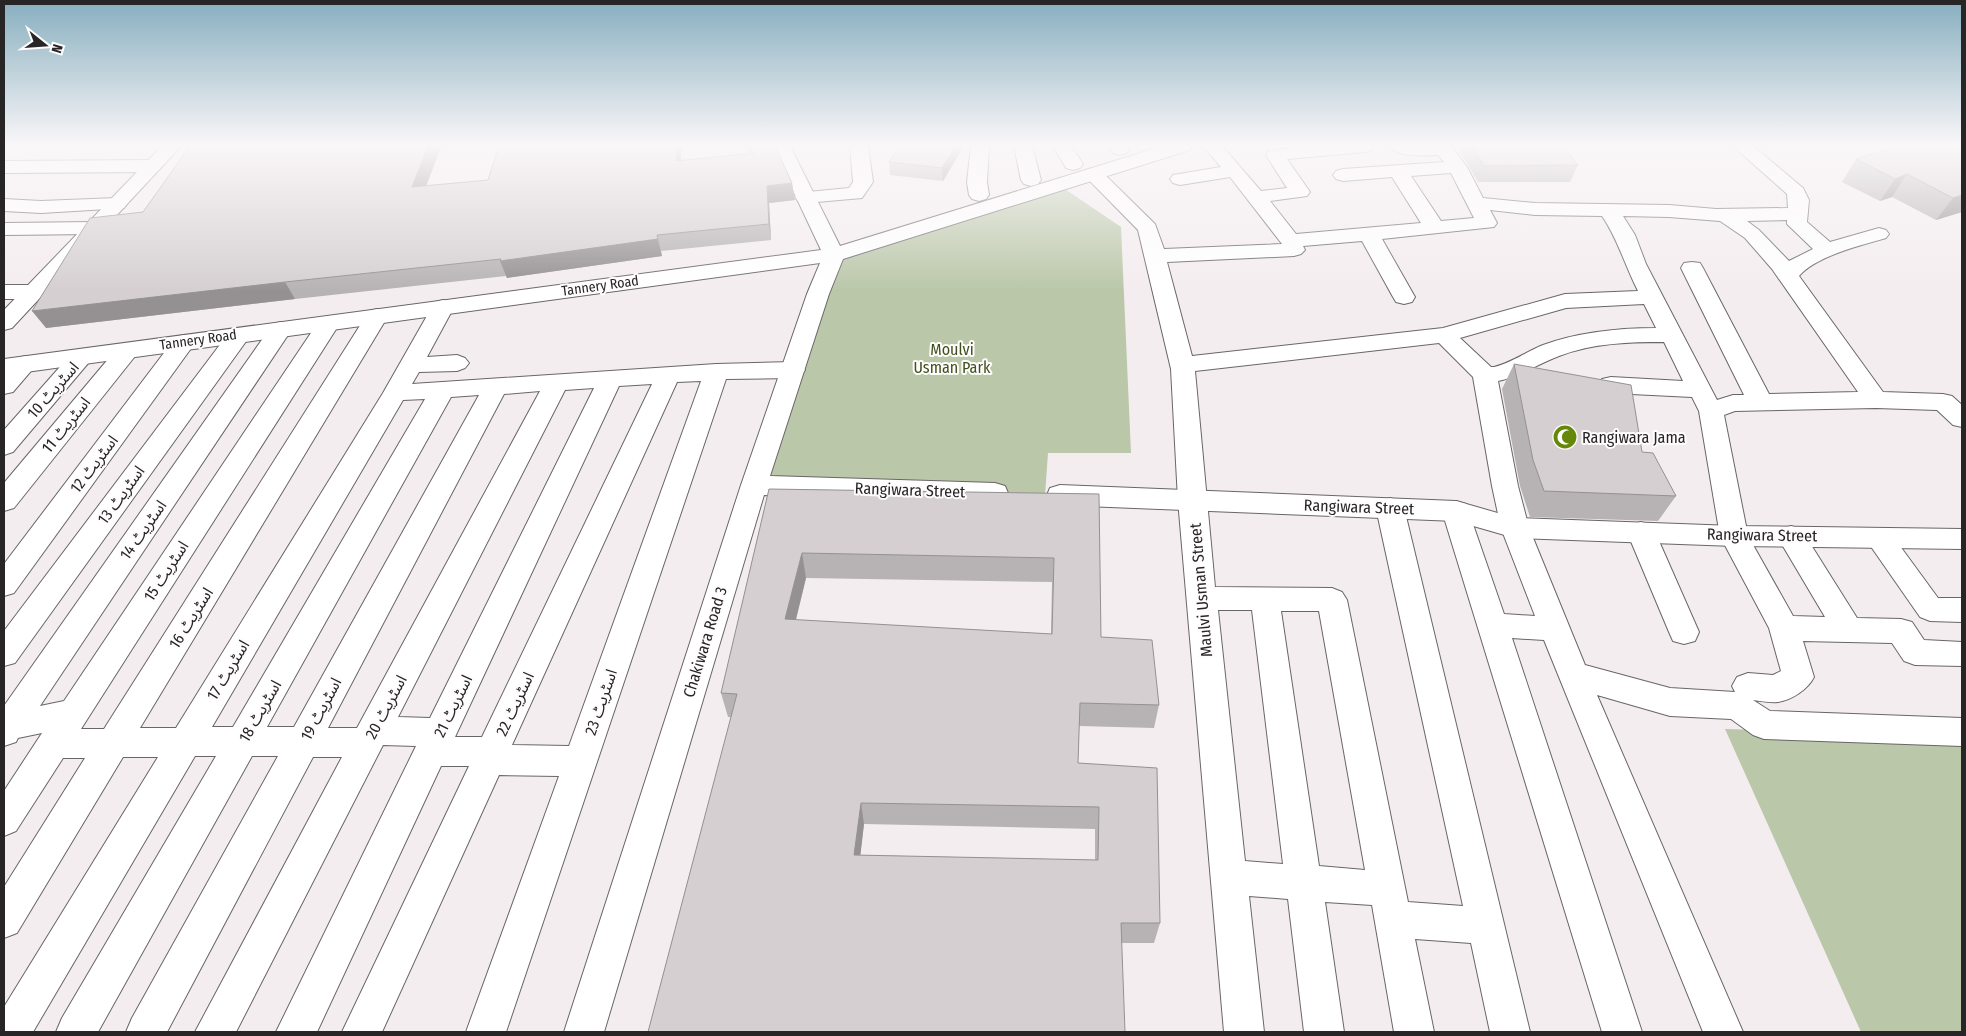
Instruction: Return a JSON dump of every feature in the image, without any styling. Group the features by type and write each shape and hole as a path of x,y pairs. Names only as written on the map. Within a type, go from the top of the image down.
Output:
{"street":[{"path":"4,323 126,194"},
{"path":"830,248 806,197 849,194"},
{"name":"Tannery Road","path":"15,365 443,307 830,248 982,194"},
{"name":"Maulvi Usman Street","path":"1112,194 1148,228 1182,365 1192,500 1244,1032"},
{"path":"1155,256 1294,250 1291,241 1254,194"},
{"path":"1256,197 1279,194"},
{"path":"1413,194 1435,228"},
{"path":"1291,241 1487,224 1471,194"},
{"path":"1797,194 1799,200 1797,224 1828,251"},
{"name":"Tannery Road","path":"4,350 830,248 979,195"},
{"path":"1476,203 1535,209 1668,211 1725,215 1798,214"},
{"path":"4,205 41,207 117,204"},
{"path":"1608,210 1624,232 1630,244 1635,264 1650,297 1705,401 1734,536 1784,628 1798,677 1777,689 1748,686"},
{"path":"1725,215 1752,234 1788,276 1876,400"},
{"path":"4,229 94,228"},
{"path":"1369,234 1404,297"},
{"path":"1788,276 1798,264 1846,242 1879,234"},
{"name":"Chakiwara Road 3","path":"584,1032 754,485 818,294 830,248"},
{"path":"1692,268 1760,402"},
{"path":"4,292 34,292"},
{"path":"1182,365 1444,335 1564,301 1650,297"},
{"name":"اسٹریٹ 17","path":"11,1032 443,307"},
{"name":"اسٹریٹ 16","path":"4,920 378,316"},
{"name":"اسٹریٹ 15","path":"4,820 329,323"},
{"name":"اسٹریٹ 14","path":"5,729 281,329"},
{"path":"1485,375 1496,375 1551,350 1601,337 1671,334"},
{"name":"اسٹریٹ 13","path":"4,654 239,335"},
{"path":"1444,335 1485,375 1515,528 1573,675 1723,1032"},
{"name":"اسٹریٹ 12","path":"4,584 184,342"},
{"name":"اسٹریٹ 11","path":"4,501 128,350"},
{"name":"اسٹریٹ 10","path":"4,446 82,356"},
{"path":"4,386 15,365"},
{"path":"410,365 496,386 716,372 793,370"},
{"name":"اسٹریٹ 23","path":"486,1032 716,372"},
{"name":"اسٹریٹ 22","path":"362,1032 668,375"},
{"path":"394,392 450,376"},
{"name":"اسٹریٹ 18","path":"76,1032 450,376"},
{"name":"اسٹریٹ 21","path":"296,1032 610,379"},
{"name":"اسٹریٹ 20","path":"215,1032 557,382"},
{"path":"1611,385 1705,401 1733,403 1876,400 1943,402 1962,419"},
{"name":"اسٹریٹ 19","path":"146,1032 496,386"},
{"name":"Rangiwara Street","path":"754,485 1456,511 1515,528 1734,536 1962,539"},
{"path":"1390,508 1510,1032"},
{"path":"1456,511 1622,1032"},
{"path":"1641,532 1684,632"},
{"path":"1791,536 1849,630"},
{"path":"1879,538 1930,609 1962,610"},
{"path":"4,584 59,580"},
{"path":"1202,598 1332,600 1414,1032"},
{"path":"1265,599 1324,1032"},
{"path":"1492,625 1556,629"},
{"path":"1784,628 1902,632 1915,652 1962,654"},
{"path":"1573,675 1670,702 1737,706 1764,725 1962,732"},
{"path":"5,729 74,713"},
{"path":"53,744 303,742 371,736 435,742 491,756 581,761"},
{"path":"1229,877 1304,883 1486,926"}],"green space":[{"name":"Moulvi Usman Park","path":"1029,194 1073,194 1121,227 1131,453 1048,453 1045,495 754,485 834,255"},
{"path":"1725,729 1962,735 1962,1032 1861,1032"}],"building":[{"path":"156,194 767,194 769,224 657,235 658,239 500,261 501,259 32,311 90,218 143,212"},
{"path":"1946,194 1962,194 1962,195 1953,198"},
{"name":"Rangiwara Jama","path":"1514,364 1631,385 1642,452 1653,453 1676,496 1544,491 1533,460"},
{"path":"769,489 1099,494 1101,637 1152,640 1159,705 1080,703 1078,763 1157,768 1160,923 1121,923 1125,1032 648,1032 737,694 721,693","holes":["802,553 1054,558 1052,634 785,619","861,803 1099,807 1098,860 854,855"]}],"place":[{"name":"Rangiwara Jama","path":"1565,437"}]}
